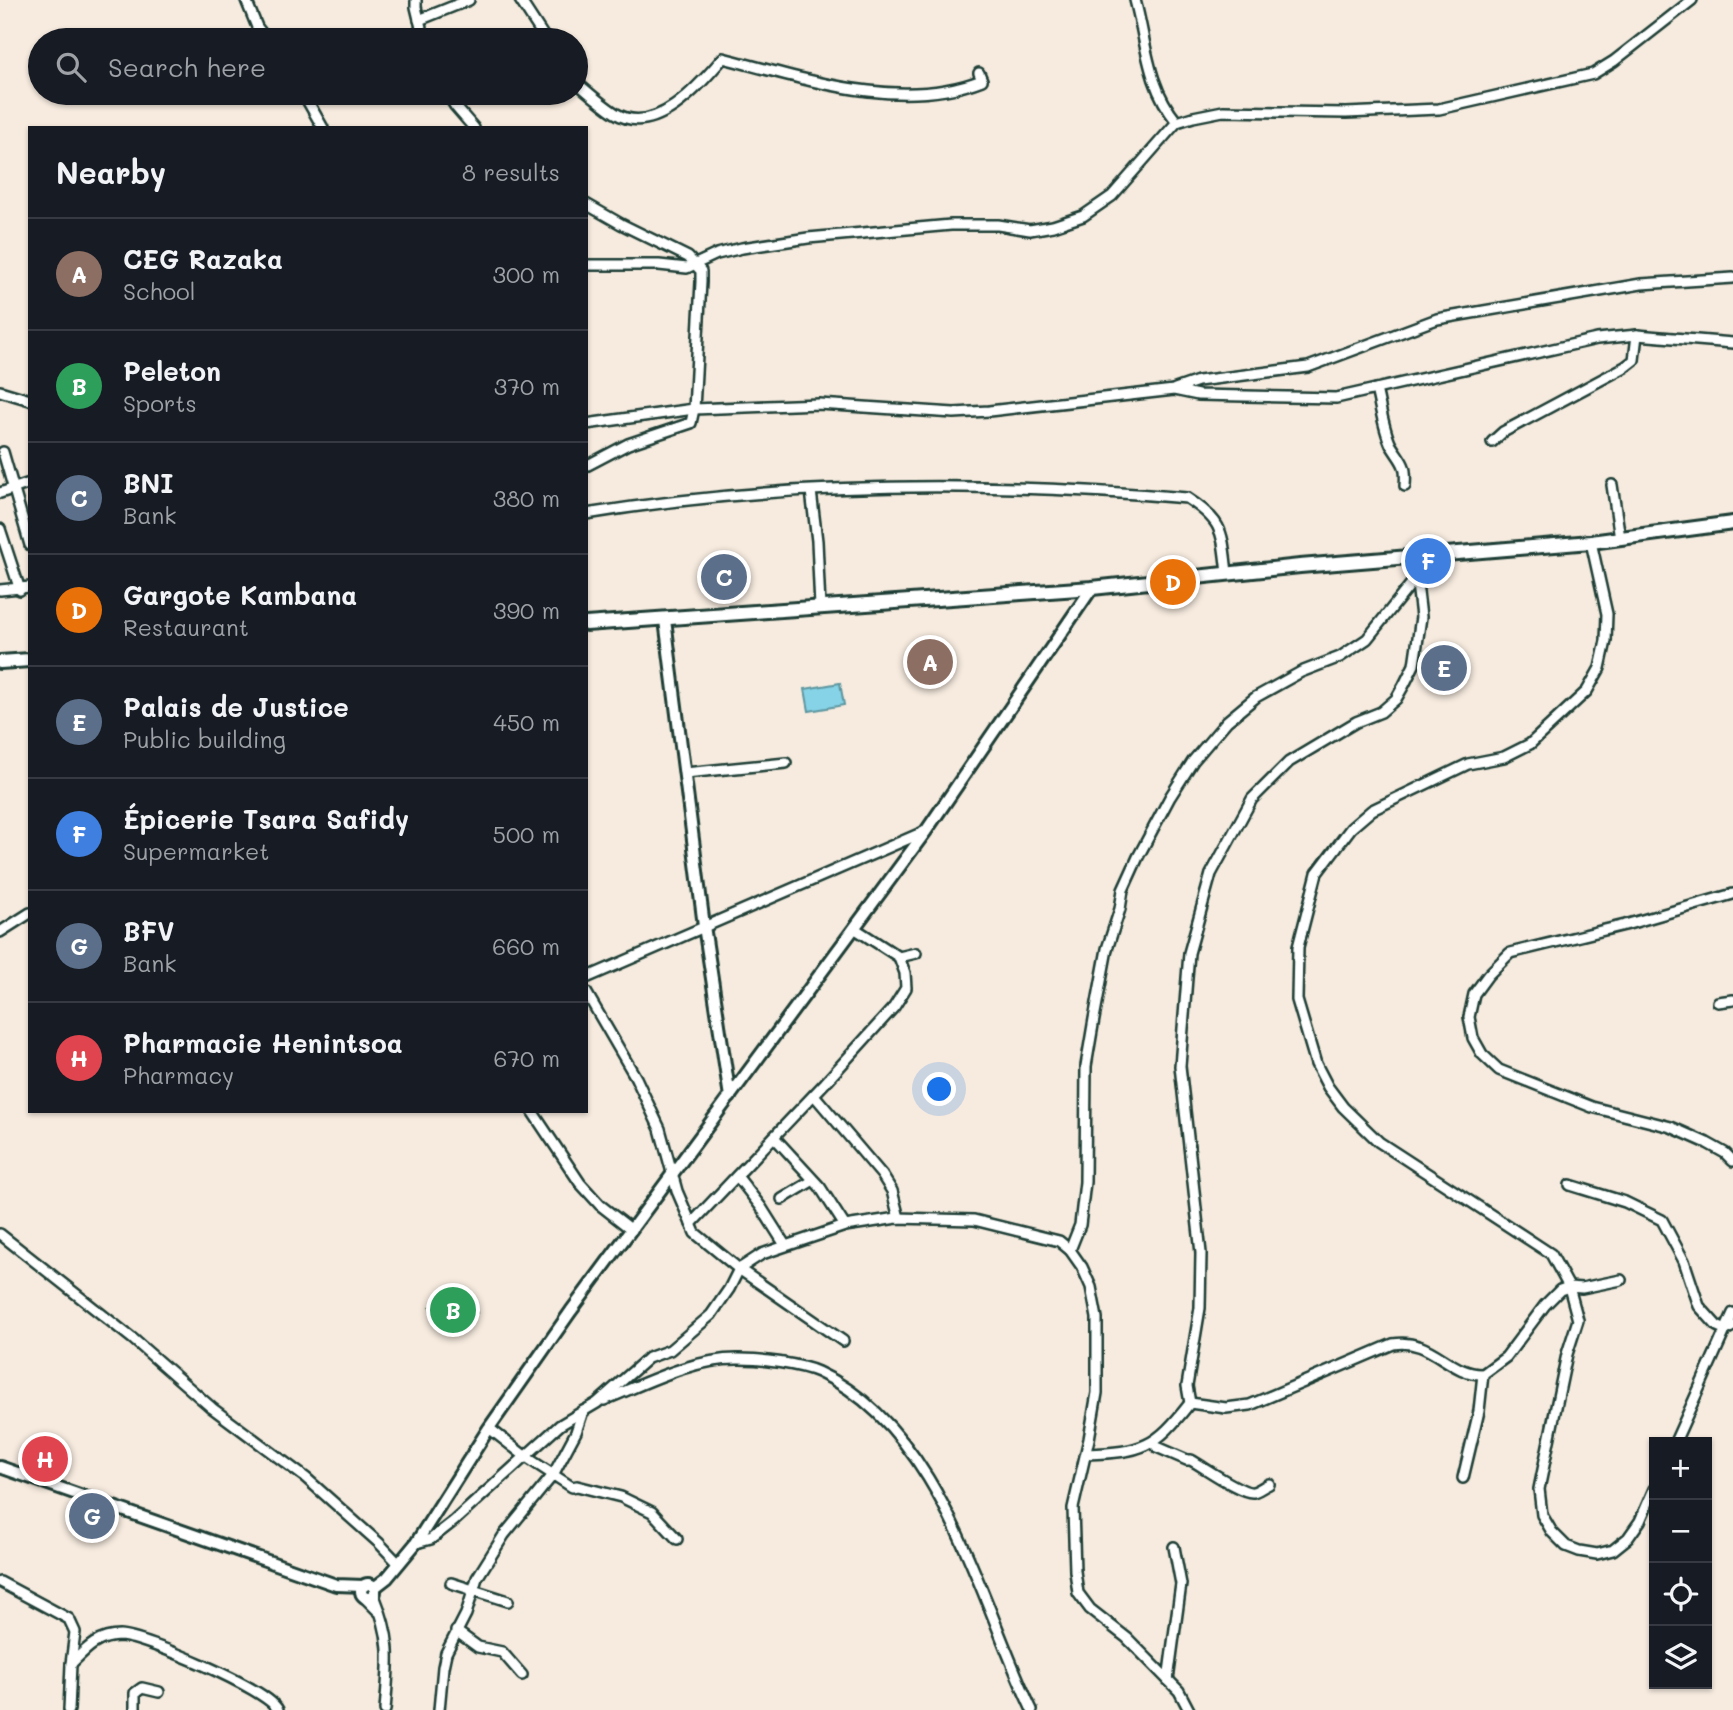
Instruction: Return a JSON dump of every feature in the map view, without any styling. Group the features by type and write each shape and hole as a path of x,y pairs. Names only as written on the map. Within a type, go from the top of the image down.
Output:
{"main road":[{"path":"588,624 1092,587 1591,542 1733,523"},
{"path":"0,662 28,660"}],"street":[{"path":"246,0 258,28"},
{"path":"416,0 421,28"},
{"path":"419,20 469,0"},
{"path":"520,0 538,28"},
{"path":"1135,0 1151,76 1163,105 1177,122"},
{"path":"588,265 659,265 687,268 717,254 808,238 951,225 998,225 1030,230 1054,226 1083,216 1112,196 1177,122 1223,111 1346,113 1438,109 1592,74 1614,61 1692,0"},
{"path":"588,92 616,114 639,121 659,116 697,87 723,58 870,92 961,88 982,80 979,73"},
{"path":"310,105 322,126"},
{"path":"454,105 472,126"},
{"path":"588,205 621,225 688,257 701,271 691,423 628,444 588,465"},
{"path":"588,424 694,409 819,404 954,413 1174,390 1198,381 1308,367 1437,319 1641,284 1733,278"},
{"path":"1174,390 1198,395 1336,398 1597,338 1637,335 1733,343"},
{"path":"1492,442 1503,432 1625,367 1634,360 1637,335"},
{"path":"1376,389 1391,444 1401,455 1406,472 1405,486"},
{"path":"0,391 28,399"},
{"path":"3,452 28,539"},
{"path":"0,493 28,484"},
{"path":"1612,485 1620,538"},
{"path":"588,514 699,497 875,487 1003,488 1187,498 1204,509 1222,531 1227,573"},
{"path":"811,491 817,541 820,607"},
{"path":"0,529 25,588 0,590"},
{"path":"1591,542 1607,614 1606,640 1600,668 1587,691 1530,744 1504,757 1468,764 1372,810 1351,828 1317,873 1298,947 1297,1000 1316,1064 1343,1107 1379,1142 1551,1254 1569,1287 1578,1320 1567,1354 1539,1489 1542,1515 1552,1532 1566,1546 1579,1551 1597,1554 1613,1550 1628,1538 1640,1521 1649,1500"},
{"path":"1191,1403 1187,1387 1200,1308 1201,1253 1180,1066 1189,953 1211,874 1252,799 1289,762 1356,722 1381,712 1396,699 1414,665 1420,617 1414,558"},
{"path":"1070,1251 1080,1225 1085,1182 1086,1066 1094,1019 1107,949 1123,890 1139,857 1170,797 1193,761 1227,721 1256,696 1301,672 1340,657 1367,639 1415,579"},
{"path":"367,1591 387,1578 416,1543 489,1428 926,831 1092,587"},
{"path":"665,620 704,926 730,1097"},
{"path":"685,773 786,763"},
{"path":"588,977 926,831"},
{"path":"1733,894 1637,922 1510,953 1474,994 1469,1017 1473,1038 1482,1054 1499,1070 1592,1107 1671,1127 1707,1143 1733,1161"},
{"path":"1,931 28,914"},
{"path":"691,1224 814,1095 894,1007 906,988 905,973 899,957 854,928"},
{"path":"899,957 916,953"},
{"path":"588,995 636,1079 660,1129 677,1191 695,1233 739,1269 842,1341"},
{"path":"1718,1002 1733,1000"},
{"path":"814,1095 882,1175 892,1192 899,1218"},
{"path":"533,1113 580,1183 600,1205 632,1230"},
{"path":"774,1137 820,1187 845,1226"},
{"path":"737,1176 785,1245"},
{"path":"782,1199 812,1181"},
{"path":"1570,1185 1625,1202 1662,1220 1684,1261 1699,1306 1717,1326 1729,1328"},
{"path":"597,1403 649,1358 670,1350 711,1315 739,1269 762,1254 785,1245 845,1226 899,1218 974,1220 1059,1241 1082,1266 1091,1287 1097,1318 1097,1393 1073,1507 1074,1571 1078,1593 1090,1609 1127,1638 1179,1691 1189,1710"},
{"path":"0,1234 133,1339 212,1408 306,1478 379,1543 398,1564"},
{"path":"1191,1403 1226,1408 1250,1405 1393,1344 1408,1341 1468,1372 1483,1374 1506,1357 1545,1305 1560,1290 1621,1280"},
{"path":"1677,1437 1729,1328 1733,1313"},
{"path":"416,1543 431,1539 560,1425 597,1403 690,1366 739,1359 817,1372 859,1398 894,1432 921,1465 967,1552 1032,1710"},
{"path":"1464,1478 1479,1411 1483,1374"},
{"path":"1086,1454 1120,1453 1153,1442 1177,1421 1191,1403"},
{"path":"439,1710 443,1667 456,1631 466,1614 477,1578 504,1535 553,1475 576,1432 583,1411"},
{"path":"489,1428 526,1457 572,1487 621,1497 652,1512 677,1539"},
{"path":"1153,1442 1157,1447 1191,1460 1241,1491 1254,1492 1269,1484"},
{"path":"0,1467 336,1585 367,1591 382,1615 388,1642 385,1710"},
{"path":"1168,1680 1181,1584 1174,1547"},
{"path":"0,1582 69,1619 75,1632 69,1710"},
{"path":"451,1583 508,1601"},
{"path":"456,1631 478,1647 502,1652 522,1675"},
{"path":"71,1664 96,1640 121,1636 142,1641 236,1680 266,1697 278,1710"},
{"path":"135,1710 135,1693 142,1688 159,1692"}],"green space":[{"path":"469,1291 477,1313 438,1329 430,1307"}],"water":[{"path":"840,683 844,705 809,711 805,689"}],"place":[{"name":"Épicerie Tsara Safidy","path":"1428,561"},
{"name":"BNI","path":"724,577"},
{"name":"Gargote Kambana","path":"1173,582"},
{"name":"CEG Razaka","path":"930,662"},
{"name":"Palais de Justice","path":"1444,668"},
{"name":"Peleton","path":"453,1310"},
{"name":"Pharmacie Henintsoa","path":"45,1459"},
{"name":"BFV","path":"92,1516"}]}
